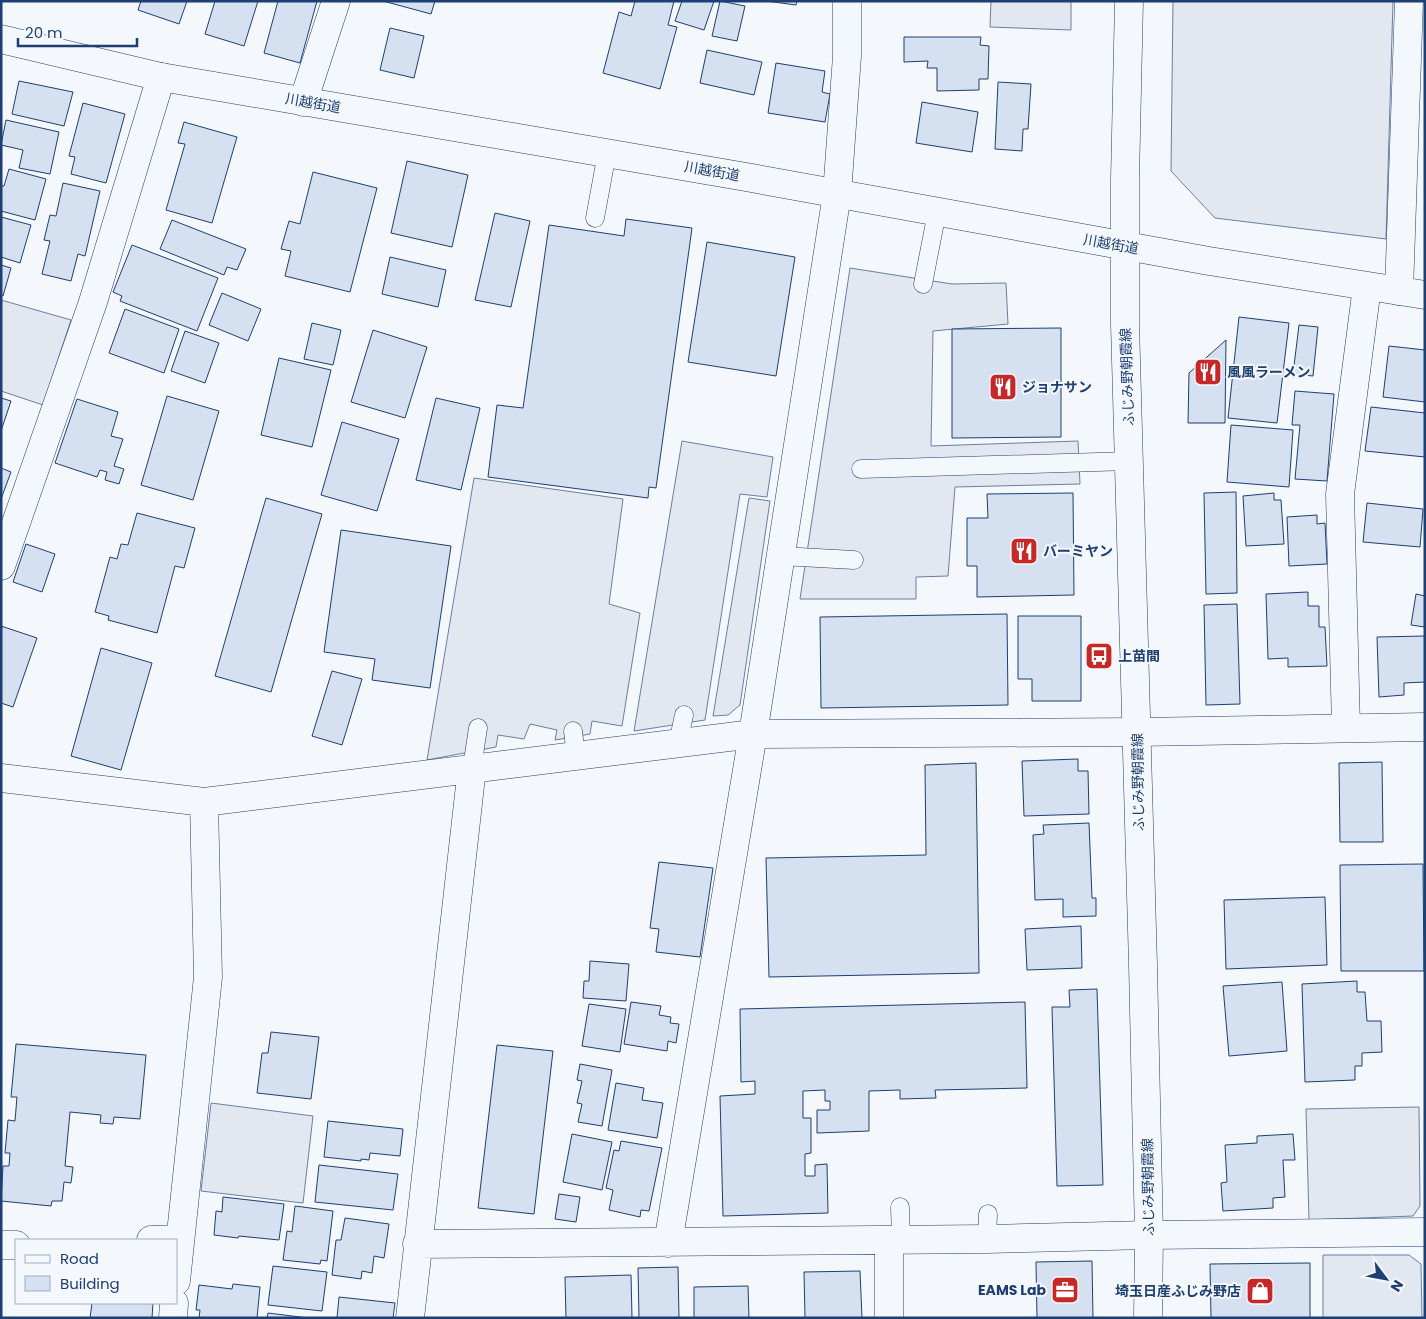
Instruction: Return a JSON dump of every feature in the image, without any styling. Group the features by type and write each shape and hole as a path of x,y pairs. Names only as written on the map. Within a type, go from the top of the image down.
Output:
{"main road":[{"path":"303,102 336,1"},
{"path":"668,1242 753,734 837,194 847,56 847,1"},
{"name":"ふじみ野朝霞線","path":"1129,1 1125,179 1126,324 1149,1235 1148,1318"},
{"path":"1409,1 1412,293"},
{"name":"川越街道","path":"1,39 161,77 607,153 1126,246 1412,293"},
{"path":"1,566 93,302 161,77"},
{"path":"1346,727 1340,494 1367,287"},
{"path":"1,778 204,802 472,768 574,744 678,743 753,734 1137,732 1425,727"},
{"path":"410,1318 472,768"},
{"path":"178,1260 208,977 204,802"},
{"path":"418,1244 895,1240 988,1226 1149,1235 1425,1232"},
{"path":"890,1318 895,1240"},
{"path":"1,1245 15,1245"},
{"path":"173,1318 174,1304"}],"lane":[{"path":"595,218 607,153"},
{"path":"923,284 937,212"},
{"path":"861,469 1130,461"},
{"path":"781,556 854,560"},
{"path":"678,743 684,715"},
{"path":"472,768 478,728"},
{"path":"895,1240 900,1207"}],"shaded area":[{"path":"991,1 1071,1 1071,30 990,27"},
{"path":"1173,1 1393,1 1386,239 1215,218 1171,171"},
{"path":"850,268 952,284 1006,283 1008,324 933,331 931,446 1078,441 1080,484 955,487 948,576 916,577 916,599 800,599"},
{"path":"1,300 71,320 43,405 1,391"},
{"path":"682,441 773,457 767,497 740,494 705,720 634,731"},
{"path":"474,478 623,499 609,604 640,613 622,726 592,721 590,734 555,740 557,730 530,724 524,739 498,735 496,747 427,760"},
{"path":"749,498 770,501 740,705 728,715 713,716"},
{"path":"211,1103 313,1116 303,1203 201,1191"},
{"path":"1419,1107 1420,1206 1413,1216 1309,1220 1306,1109"},
{"path":"1323,1255 1409,1255 1421,1264 1422,1318 1323,1318"}],"building":[{"path":"141,1 187,1 179,24 138,10"},
{"path":"215,1 258,1 244,46 205,34"},
{"path":"278,1 317,1 300,63 264,53"},
{"path":"383,1 435,1 431,14"},
{"path":"635,1 674,1 668,25 677,27 660,89 603,73 619,12 631,16"},
{"path":"682,1 714,1 704,30 675,21"},
{"path":"720,1 745,6 737,41 712,36"},
{"path":"766,1 797,1 796,5"},
{"path":"390,28 424,36 414,78 380,70"},
{"path":"904,37 981,37 980,45 989,46 988,79 979,79 979,90 937,91 937,68 927,68 928,61 904,62"},
{"path":"707,50 762,62 754,95 700,83"},
{"path":"776,63 825,71 822,92 830,94 825,122 768,113"},
{"path":"19,81 73,92 64,126 12,114"},
{"path":"998,82 1031,84 1028,129 1023,129 1022,151 995,149"},
{"path":"922,102 978,112 972,152 916,143"},
{"path":"83,103 125,114 106,183 71,174 75,157 69,156"},
{"path":"6,120 59,132 50,174 19,168 23,150 1,145"},
{"path":"184,122 237,137 212,223 166,210 185,144 178,143"},
{"path":"407,161 468,175 452,247 391,233"},
{"path":"9,169 46,179 35,220 1,211 1,186 4,186"},
{"path":"313,172 377,188 350,292 285,276 291,251 281,249 289,221 300,224"},
{"path":"63,183 100,191 85,256 78,254 71,281 42,274 50,241 44,240 50,215 56,216"},
{"path":"495,213 530,221 511,307 475,300"},
{"path":"1,217 31,225 20,263 1,257"},
{"path":"626,219 692,228 656,488 649,487 648,498 488,477 497,405 523,408 549,225 624,236"},
{"path":"172,220 246,249 237,270 227,267 224,275 160,249"},
{"path":"707,242 795,257 776,376 688,362"},
{"path":"132,245 218,278 197,331 120,301 122,296 113,292"},
{"path":"390,257 446,270 438,307 382,294"},
{"path":"1,265 11,268 3,296 1,295"},
{"path":"222,293 261,309 248,341 209,325"},
{"path":"125,309 179,329 164,373 109,353"},
{"path":"1239,317 1289,323 1277,423 1228,418"},
{"path":"312,323 341,330 333,365 304,359"},
{"path":"1299,325 1318,327 1313,376 1293,374"},
{"path":"1061,328 1061,437 952,438 952,329"},
{"path":"373,330 427,347 405,418 351,402"},
{"path":"185,331 219,343 205,383 171,371"},
{"path":"1226,340 1225,423 1188,423 1189,373"},
{"path":"1389,346 1425,350 1425,402 1383,397"},
{"path":"279,358 331,370 312,447 261,435"},
{"path":"1295,391 1334,394 1327,481 1295,479 1300,425 1292,425"},
{"path":"167,396 219,411 193,500 141,485"},
{"path":"1,398 11,401 1,431"},
{"path":"436,398 480,408 461,490 416,480"},
{"path":"77,399 118,412 111,436 123,439 114,466 124,469 119,484 105,480 107,472 100,470 97,477 55,463"},
{"path":"1371,407 1425,413 1425,457 1365,451"},
{"path":"342,422 399,439 377,511 321,495"},
{"path":"1231,425 1293,430 1289,487 1227,482"},
{"path":"1,468 11,472 1,499"},
{"path":"1236,492 1237,593 1206,594 1204,493"},
{"path":"1073,493 1074,595 977,597 977,566 967,566 967,518 988,518 987,494"},
{"path":"1274,493 1274,500 1281,500 1284,544 1246,546 1243,496"},
{"path":"266,498 322,514 271,692 215,676"},
{"path":"1367,503 1423,509 1420,547 1363,542"},
{"path":"137,513 195,528 184,568 175,566 157,633 108,620 109,616 95,612 110,557 117,559 121,544 128,545"},
{"path":"1317,515 1317,524 1325,523 1327,564 1289,566 1287,517"},
{"path":"341,530 451,546 430,688 372,680 375,659 324,652"},
{"path":"26,544 55,554 42,592 13,582"},
{"path":"1308,592 1308,606 1319,606 1319,627 1325,627 1327,666 1288,667 1288,658 1268,659 1266,594"},
{"path":"1416,594 1425,596 1425,627 1411,625"},
{"path":"1237,604 1240,704 1206,705 1204,605"},
{"path":"1007,614 1008,705 821,708 820,617"},
{"path":"1018,616 1081,616 1081,701 1032,701 1032,679 1018,679"},
{"path":"1,626 37,638 13,707 1,703"},
{"path":"1425,636 1425,682 1404,683 1404,695 1379,697 1377,637"},
{"path":"101,648 152,663 121,770 71,756"},
{"path":"332,671 362,679 342,745 312,736"},
{"path":"1078,759 1078,771 1088,771 1089,814 1024,816 1022,761"},
{"path":"1382,762 1383,842 1340,842 1339,763"},
{"path":"976,763 979,973 769,977 766,858 926,855 925,765"},
{"path":"1089,823 1092,898 1096,898 1096,916 1063,917 1063,899 1035,900 1033,835 1044,834 1043,825"},
{"path":"659,862 713,868 700,957 656,952 659,929 650,928"},
{"path":"1423,864 1424,971 1341,971 1340,865"},
{"path":"1325,897 1327,965 1226,969 1224,900"},
{"path":"1081,926 1082,968 1027,970 1025,929"},
{"path":"590,961 629,964 626,1001 583,998 584,981 589,981"},
{"path":"1357,981 1357,992 1365,992 1367,1021 1381,1021 1382,1052 1362,1053 1362,1066 1355,1066 1355,1080 1305,1082 1302,984"},
{"path":"1282,982 1287,1051 1229,1056 1223,986"},
{"path":"1097,989 1103,1185 1057,1186 1052,1007 1070,1007 1069,990"},
{"path":"631,1002 661,1006 659,1015 671,1017 670,1023 679,1024 676,1043 668,1041 667,1051 624,1044"},
{"path":"1025,1002 1027,1088 935,1090 936,1098 900,1099 900,1090 869,1091 869,1131 817,1133 817,1110 830,1110 830,1101 825,1101 825,1090 803,1091 803,1118 811,1118 811,1153 805,1154 805,1176 815,1176 815,1165 827,1164 828,1213 723,1216 720,1096 755,1094 755,1081 741,1082 740,1009"},
{"path":"589,1004 626,1009 620,1052 582,1046"},
{"path":"271,1032 319,1037 311,1099 257,1093 262,1053 268,1053"},
{"path":"16,1044 146,1055 140,1119 114,1117 113,1124 100,1123 101,1115 70,1112 65,1166 73,1167 71,1183 64,1182 62,1201 52,1201 51,1206 1,1201 3,1166 9,1166 10,1153 5,1153 8,1120 15,1121 17,1097 11,1097"},
{"path":"497,1045 553,1051 534,1214 478,1208"},
{"path":"580,1064 612,1070 602,1126 578,1122 582,1104 577,1103 582,1081 577,1080"},
{"path":"616,1083 644,1088 642,1100 663,1103 657,1138 608,1130"},
{"path":"328,1121 403,1129 400,1156 370,1153 369,1160 361,1159 361,1161 324,1157"},
{"path":"572,1134 612,1142 602,1190 563,1182"},
{"path":"1293,1134 1295,1160 1283,1160 1285,1197 1273,1198 1273,1208 1223,1211 1221,1183 1227,1182 1225,1145 1257,1143 1257,1136"},
{"path":"621,1141 662,1148 649,1211 641,1210 640,1217 609,1210 613,1190 606,1188 614,1150 619,1151"},
{"path":"319,1165 398,1174 393,1210 315,1202"},
{"path":"559,1194 580,1197 576,1222 555,1219"},
{"path":"223,1197 284,1204 279,1240 214,1235 216,1211 222,1212"},
{"path":"295,1206 333,1211 327,1261 321,1260 320,1264 283,1260 287,1231 292,1232"},
{"path":"345,1218 389,1224 384,1258 374,1256 372,1273 362,1271 361,1279 332,1275 336,1240 341,1240"},
{"name":"EAMS Lab","path":"1092,1261 1093,1318 1037,1318 1036,1262"},
{"name":"埼玉日産ふじみ野店","path":"1310,1263 1310,1318 1211,1318 1210,1264"},
{"path":"273,1266 327,1272 322,1311 268,1305"},
{"path":"678,1267 679,1318 639,1318 638,1268"},
{"path":"860,1271 862,1318 805,1318 804,1272"},
{"path":"631,1275 632,1318 566,1318 565,1277"},
{"path":"233,1284 260,1287 257,1318 199,1318 200,1310 196,1310 199,1285 232,1289"},
{"path":"748,1286 749,1318 694,1318 694,1287"},
{"path":"339,1297 395,1303 393,1318 337,1318"},
{"path":"92,1304 153,1304 152,1318 90,1318"},
{"path":"268,1313 308,1318 267,1318"}],"place":[{"name":"風風ラーメン","path":"1208,372"},
{"name":"ジョナサン","path":"1003,387"},
{"name":"バーミヤン","path":"1024,551"},
{"name":"上苗間","path":"1099,656"},
{"name":"EAMS Lab","path":"1065,1290"},
{"name":"埼玉日産ふじみ野店","path":"1260,1291"}]}
